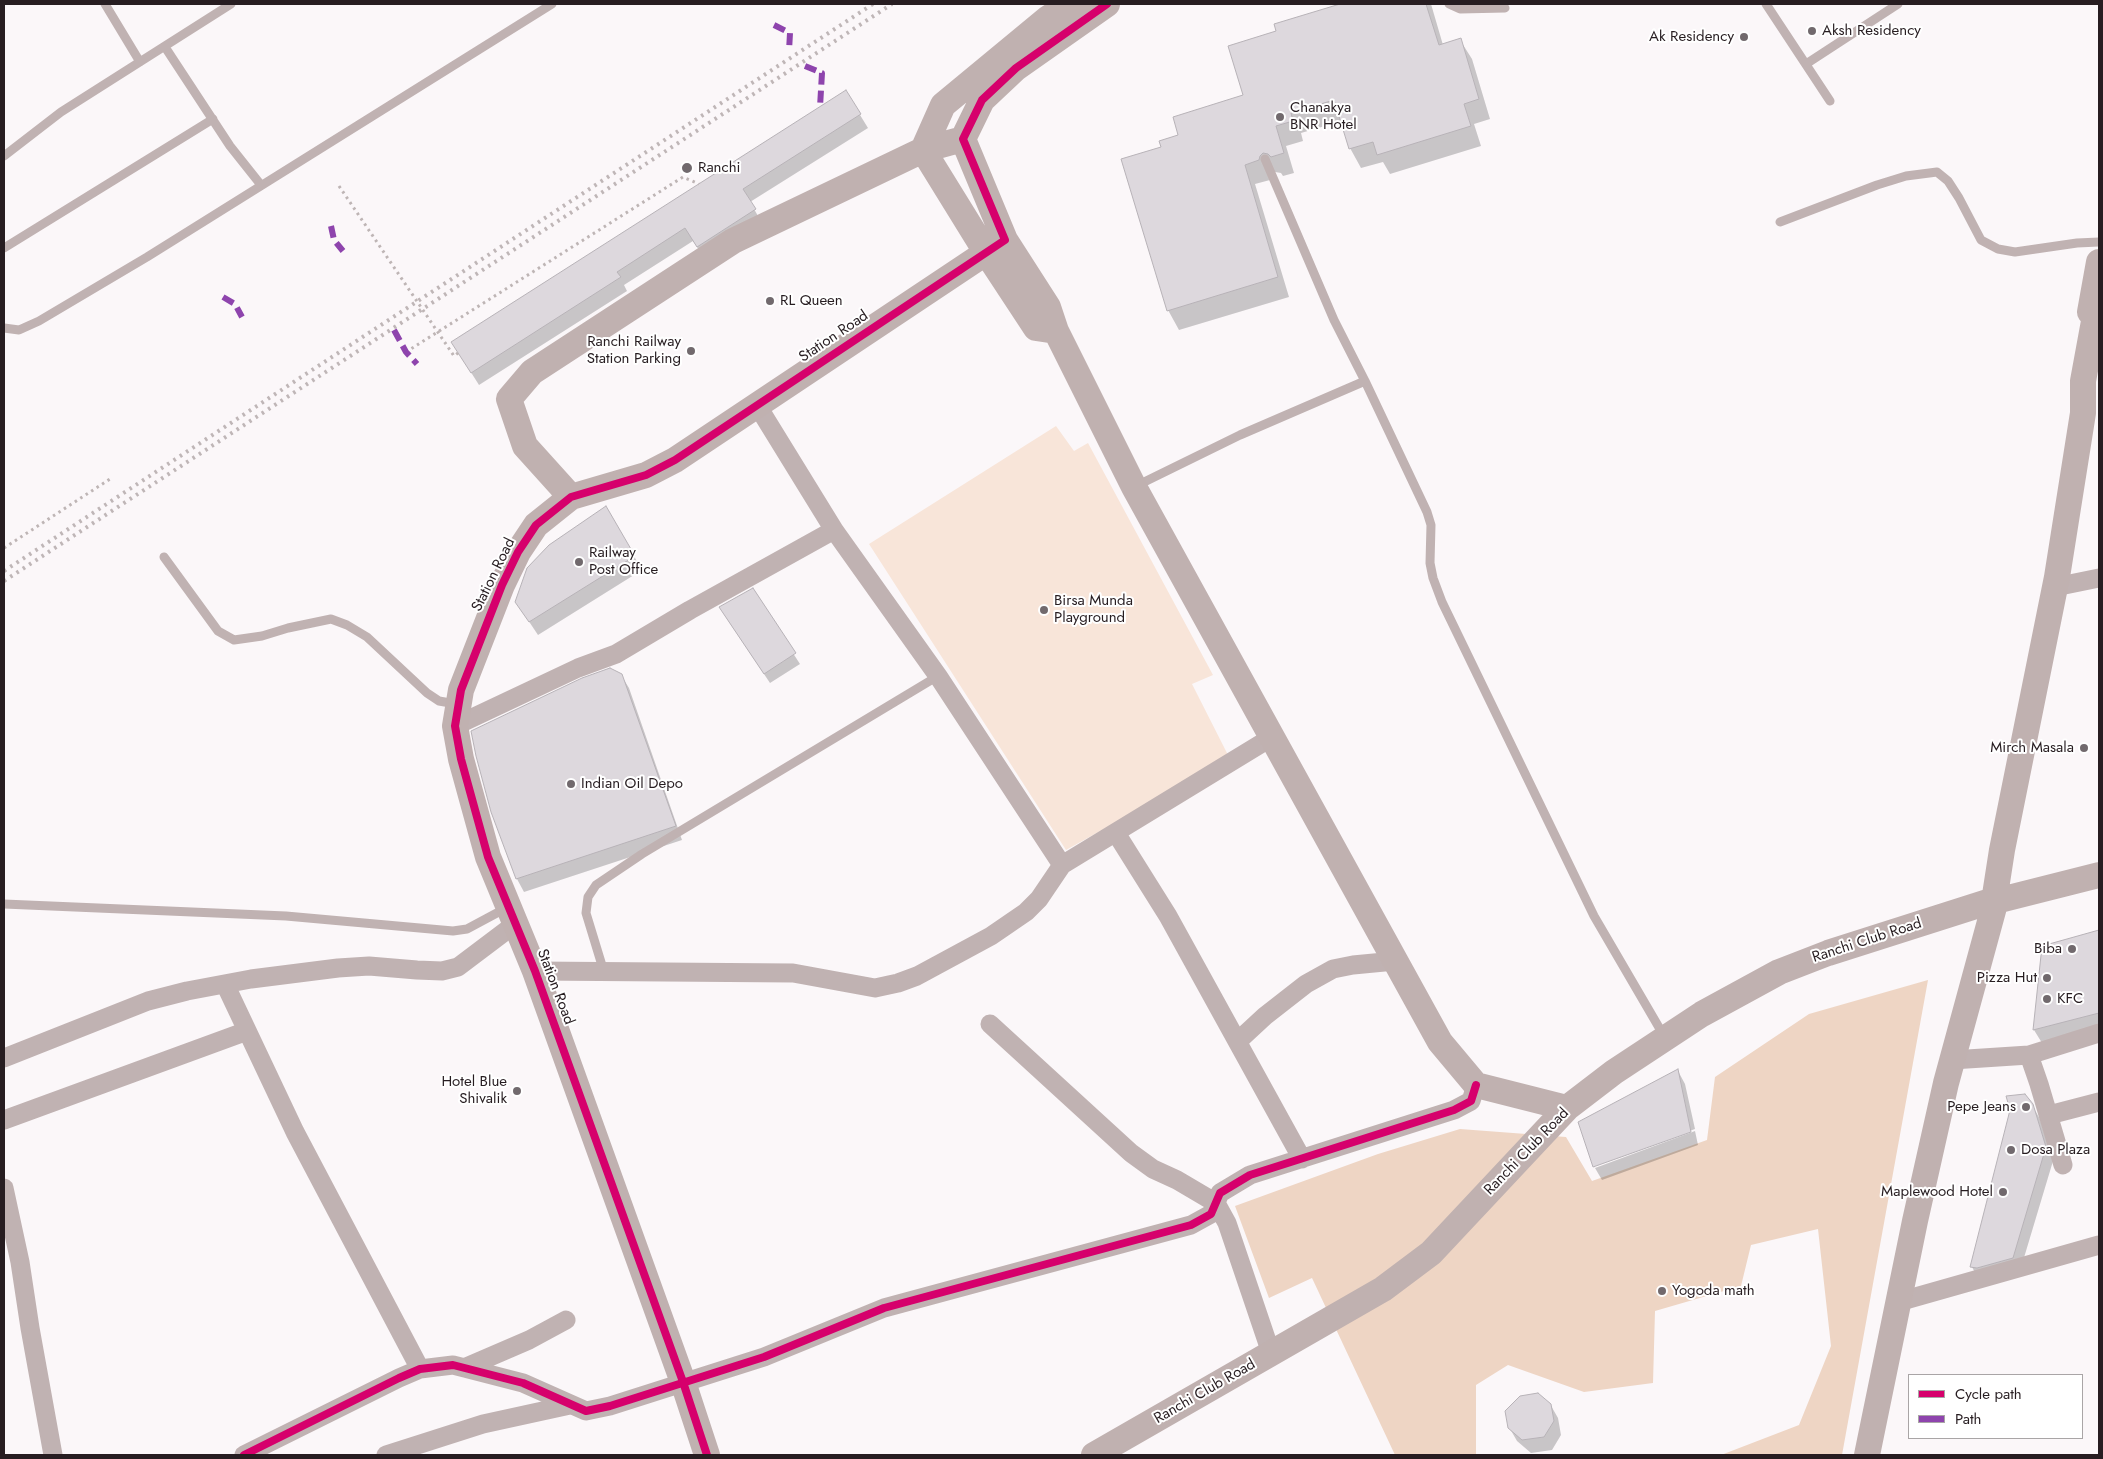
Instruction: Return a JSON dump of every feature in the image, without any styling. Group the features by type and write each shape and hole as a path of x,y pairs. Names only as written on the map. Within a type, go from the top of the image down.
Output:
{"street":[{"path":"923,150 943,105 1047,19 1070,4"},
{"path":"1107,4 1016,68 982,100 963,139 996,246 1036,328 1056,331 1134,487 1440,1042 1476,1085 1567,1108"},
{"path":"571,497 525,446 509,399 532,372 733,241 923,150 963,139"},
{"path":"923,150 996,246"},
{"name":"Station Road","path":"707,1455 683,1382 535,971 488,857 461,760 457,715 461,690 486,624 518,552 536,525 571,497 646,475 675,460 996,246"},
{"path":"2082,413 2077,380 2099,262"},
{"path":"1867,1455 1898,1302 1952,1060 1994,901 2002,850 2055,587 2082,413 2083,381 2099,294"},
{"path":"2082,413 2096,384 2099,366"},
{"path":"2082,413 2099,388"},
{"path":"758,405 834,530 938,676 1062,865"},
{"path":"457,715 616,654 690,610 834,530"},
{"path":"2055,587 2099,578"},
{"path":"535,971 793,973 875,988 898,983 917,976 991,936 1026,912 1049,887 1062,865 1272,737"},
{"path":"1116,833 1168,916 1302,1158"},
{"name":"Ranchi Club Road","path":"1094,1455 1382,1289 1431,1253 1567,1108 1614,1072 1702,1014 1778,972 1828,953 1994,901 2099,875"},
{"path":"4,1058 148,1001 187,991 305,972 369,966 417,970 442,970 458,967 511,916"},
{"path":"1238,1041 1265,1016 1306,984 1334,969 1353,965 1396,962"},
{"path":"225,984 295,1132 420,1369"},
{"path":"990,1024 1131,1153 1153,1169 1177,1180 1216,1203 1228,1223 1271,1353"},
{"path":"4,1120 247,1031"},
{"path":"1952,1060 2028,1055 2099,1033"},
{"path":"2028,1055 2049,1115 2063,1165"},
{"path":"244,1455 399,1378 420,1369 453,1364 523,1383 586,1411 610,1406 764,1357 884,1308 1191,1225 1211,1214 1220,1193 1250,1175 1454,1110 1471,1101 1476,1085"},
{"path":"2049,1115 2099,1102"},
{"path":"4,1188 20,1262 53,1455"},
{"path":"1898,1302 2099,1245"},
{"path":"464,1368 529,1340 566,1320"},
{"path":"386,1455 483,1424 570,1405"}],"lane":[{"path":"105,4 140,62"},
{"path":"4,156 61,112 231,4"},
{"path":"4,328 19,330 39,321 261,186 552,4"},
{"path":"1449,4 1460,9 1505,8"},
{"path":"1766,4 1830,100"},
{"path":"1806,64 1898,4"},
{"path":"164,47 230,146 261,186"},
{"path":"4,248 213,119"},
{"path":"1265,159 1334,320 1427,512 1431,526 1430,563 1433,578 1442,602 1594,916 1666,1038"},
{"path":"1780,222 1877,184 1906,176 1938,172 1948,181 1959,198 1981,240 1998,249 2015,252 2077,243 2099,242"},
{"path":"1134,487 1240,435 1365,381"},
{"path":"164,557 218,631 234,640 331,619 347,625 367,637 428,693 457,715"},
{"path":"604,972 586,913 588,897 596,885 651,849 938,676"},
{"path":"4,904 286,916 453,931 511,916"}],"path":[{"path":"406,352 683,177 699,184"},
{"path":"339,186 454,356 458,353"},
{"path":"4,548 110,479"}],"shaded area":[{"name":"Birsa Munda Playground","path":"1056,426 1074,451 1088,443 1213,675 1192,684 1230,759 1066,850 869,544"},
{"name":"Yogoda math","path":"1928,980 1842,1455 1721,1455 1799,1425 1831,1346 1818,1229 1751,1245 1741,1286 1655,1311 1653,1383 1584,1392 1508,1365 1476,1385 1476,1455 1395,1455 1312,1278 1269,1298 1235,1206 1378,1154 1460,1129 1566,1137 1592,1181 1707,1140 1715,1077 1809,1014"}],"building":[{"path":"1340,4 1426,4 1439,45 1461,38 1479,99 1464,104 1471,126 1377,155 1373,142 1349,149 1334,100 1291,113 1293,121 1276,126 1284,153 1271,157 1263,153 1259,160 1245,165 1278,277 1167,311 1121,159 1161,147 1159,141 1178,135 1173,117 1243,95 1228,46 1276,31 1274,24"},
{"name":"Ranchi","path":"846,90 861,114 743,189 756,209 697,247 685,228 617,272 621,277 471,373 451,342"},
{"name":"Railway Post Office","path":"606,506 635,556 529,622 515,602 527,568 549,545"},
{"path":"753,588 796,653 764,674 719,607"},
{"name":"Indian Oil Depo","path":"610,668 622,674 676,826 516,879 491,812 471,731 582,678"},
{"path":"2099,930 2099,1013 2033,1030 2042,946"},
{"path":"1678,1069 1691,1132 1593,1167 1578,1122"},
{"path":"2025,1094 2033,1104 2046,1147 2013,1258 1977,1268 1970,1267 2010,1110 2006,1096"},
{"path":"1538,1393 1551,1404 1554,1421 1544,1437 1522,1440 1508,1428 1505,1411 1520,1396"}],"railway":[{"path":"4,571 873,4"},
{"path":"4,581 892,4"}],"marked path":[{"path":"774,25 790,33 789,51"},
{"path":"805,66 822,73 820,107"},
{"path":"331,226 334,240 343,251"},
{"path":"223,297 235,304 242,317"},
{"path":"394,330 406,352 417,364"}],"cycle path":[{"path":"707,1455 683,1382 535,971 488,857 461,759 455,726 461,690 502,585 518,552 536,525 571,497 646,475 675,460 1005,240 963,139 982,100 1016,68 1107,4"},
{"path":"244,1455 420,1369 453,1365 523,1383 586,1411 610,1406 764,1357 884,1308 1191,1225 1211,1214 1220,1193 1250,1175 1454,1110 1471,1101 1476,1085"}],"place":[{"name":"Aksh Residency","path":"1812,31"},
{"name":"Ak Residency","path":"1744,37"},
{"name":"Chanakya BNR Hotel","path":"1280,117"},
{"name":"Ranchi","path":"687,168"},
{"name":"RL Queen","path":"770,301"},
{"name":"Ranchi Railway Station Parking","path":"691,351"},
{"name":"Railway Post Office","path":"579,562"},
{"name":"Birsa Munda Playground","path":"1044,610"},
{"name":"Mirch Masala","path":"2084,748"},
{"name":"Indian Oil Depo","path":"571,784"},
{"name":"Biba","path":"2072,949"},
{"name":"Pizza Hut","path":"2047,978"},
{"name":"KFC","path":"2047,999"},
{"name":"Hotel Blue Shivalik","path":"517,1091"},
{"name":"Pepe Jeans","path":"2026,1107"},
{"name":"Dosa Plaza","path":"2011,1150"},
{"name":"Maplewood Hotel","path":"2003,1192"},
{"name":"Yogoda math","path":"1662,1291"}]}
